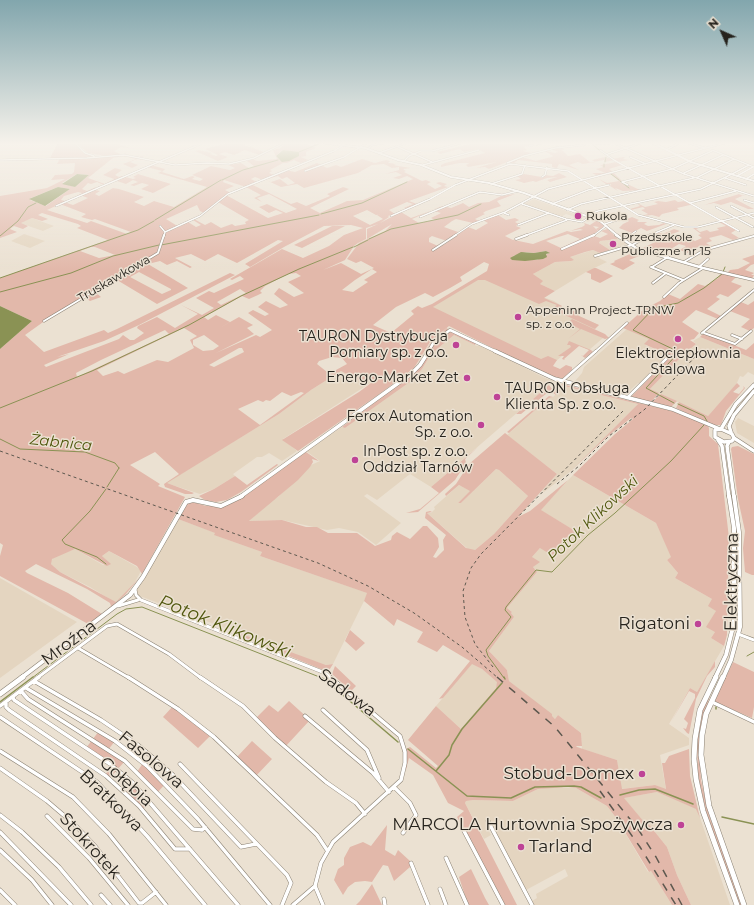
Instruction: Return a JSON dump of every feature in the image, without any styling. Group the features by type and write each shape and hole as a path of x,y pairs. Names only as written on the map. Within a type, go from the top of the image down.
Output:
{"main road":[{"path":"496,185 533,196 588,217 606,225 631,245 699,267 754,280"},
{"path":"134,589 144,576 185,503 190,500 220,506 237,499 411,374 420,365 437,339 452,330 545,376 562,382 678,411 731,432"},
{"path":"714,432 721,429 732,410 754,385"},
{"path":"748,448 734,438 730,426 734,415 754,391"},
{"name":"Elektryczna","path":"704,422 714,432 714,435 722,446 734,528 734,623 726,655 700,710 694,739 694,759 696,779 704,811 737,905"},
{"path":"730,442 734,438"},
{"path":"718,440 730,442 754,451"},
{"name":"Elektryczna","path":"730,442 727,446 740,541 740,618 738,634 731,660 711,702 702,735 703,776 711,814 744,905"},
{"name":"Mroźna","path":"0,694 117,606 130,595 134,589"}],"street":[{"path":"56,206 104,185"},
{"path":"160,226 166,232 200,216 228,194 250,185"},
{"path":"392,216 456,185"},
{"path":"433,250 472,224 521,204 548,189 563,185"},
{"path":"592,185 640,216 691,228 754,213"},
{"path":"552,204 608,185"},
{"path":"567,210 581,204 663,185"},
{"path":"521,204 582,222 598,211 675,195 710,185"},
{"path":"719,185 754,196"},
{"path":"660,186 739,231"},
{"path":"690,203 736,190"},
{"path":"420,217 480,192 502,195 518,191"},
{"path":"744,200 754,203"},
{"path":"731,206 754,218"},
{"path":"716,207 753,227"},
{"path":"503,212 509,216"},
{"path":"518,225 548,213"},
{"path":"562,249 591,237 606,225 623,218 617,214"},
{"path":"516,239 568,219"},
{"path":"595,256 631,245 659,230 675,225"},
{"path":"623,240 636,231"},
{"name":"Truskawkowa","path":"44,321 158,253 166,232"},
{"path":"684,262 704,250 754,236"},
{"path":"668,257 651,267 684,280"},
{"path":"699,267 708,259"},
{"path":"664,297 684,280 703,268"},
{"path":"653,283 666,273"},
{"path":"751,331 735,344 703,333 753,293 754,290"},
{"path":"562,382 627,323"},
{"path":"732,335 742,339"},
{"path":"627,398 669,356"},
{"name":"Sadowa","path":"134,589 139,600 325,673 400,736 404,748 405,763 400,780 389,792 333,842 327,850 316,877 315,886"},
{"path":"130,595 136,595"},
{"path":"130,595 139,600"},
{"path":"117,606 139,600"},
{"path":"0,706 107,626 118,624 170,654 214,688 243,706 275,738 326,782 356,803 365,814"},
{"path":"738,634 754,640"},
{"path":"77,648 138,683 178,709 214,738 303,821 317,835 327,850"},
{"name":"Fasolowa","path":"34,681 101,720 138,745 172,775 241,847 256,844"},
{"path":"26,688 129,751 172,791 205,827 270,905"},
{"path":"21,691 28,699 125,761 158,792 193,829 196,831 202,830 205,827"},
{"name":"Gołębia","path":"13,697 14,700 34,714 113,766 133,784 191,849 238,905"},
{"name":"Gołębia","path":"6,702 6,707 9,710 106,776 139,806 175,849 191,849"},
{"path":"711,702 754,722"},
{"path":"323,710 367,750 380,780"},
{"path":"305,716 380,780 389,792"},
{"name":"Bratkowa","path":"0,717 97,782 143,831 205,905"},
{"name":"Stokrotek","path":"0,751 73,797 109,834 166,905"},
{"name":"Fasolowa","path":"180,764 290,879 290,886 282,905"},
{"name":"Stokrotek","path":"0,768 64,815 95,846 139,903 142,903 156,892"},
{"path":"394,787 410,803 416,815 403,833"},
{"path":"0,815 22,832 59,866 91,905"},
{"path":"47,816 89,858 128,905"},
{"path":"488,821 532,905"},
{"path":"464,831 502,905"},
{"path":"0,832 31,862 71,905"},
{"path":"0,850 32,880 52,905"},
{"path":"446,858 467,905"},
{"path":"411,863 428,905"},
{"path":"293,905 315,886 323,905"},
{"path":"440,889 446,905"},
{"path":"0,890 14,905"},
{"path":"101,895 110,905"},
{"path":"384,899 385,905"}],"shaded area":[{"path":"53,185 69,185 75,187 77,185 86,185 82,189 87,191 96,187 95,190 100,191 95,194 99,196 113,188 144,197 134,202 144,206 154,201 174,207 207,187 201,185 232,185 234,186 225,190 231,193 226,195 268,218 283,213 276,210 269,213 259,207 267,204 286,213 297,209 269,194 257,198 262,202 254,198 261,195 246,187 253,185 291,204 297,202 306,206 330,196 327,194 343,187 349,189 310,208 320,213 347,201 363,200 398,185 429,185 435,189 442,186 440,185 445,185 444,186 448,187 409,201 417,204 407,209 404,208 413,204 407,202 389,210 395,214 388,216 389,217 380,223 401,212 411,218 433,210 412,219 419,223 435,220 431,218 441,213 434,211 440,208 434,209 443,206 451,208 463,203 469,207 478,203 489,202 501,196 515,194 497,201 501,206 486,211 483,213 485,214 475,219 479,221 473,223 456,219 452,221 444,227 458,232 447,241 432,236 429,238 429,242 438,246 445,244 468,227 476,230 488,223 483,220 498,215 506,220 515,218 519,220 515,222 519,224 516,226 521,228 505,236 513,240 521,237 514,240 533,244 567,231 571,232 583,230 580,229 570,231 582,227 585,225 584,223 590,225 596,221 599,221 604,225 603,227 599,231 596,229 598,231 587,239 594,236 600,238 608,234 601,231 607,229 606,227 618,239 600,241 599,243 610,250 600,253 593,250 585,252 570,257 574,260 555,262 533,274 543,281 540,284 555,291 544,298 562,306 560,308 575,311 579,316 599,325 595,329 554,310 553,308 557,305 546,301 539,304 485,280 478,280 433,307 541,359 548,356 557,360 553,366 560,369 566,365 572,367 572,370 563,378 557,378 522,363 449,326 430,342 414,368 382,392 297,454 376,396 298,451 282,440 359,392 375,380 369,377 362,382 341,371 311,390 279,414 167,483 194,493 192,494 185,494 165,487 164,484 179,474 155,452 130,465 160,484 158,486 185,497 142,574 137,566 109,551 102,556 111,564 107,566 75,549 52,559 51,564 60,572 116,602 140,577 125,595 90,625 0,576 0,556 3,545 0,543 0,349 32,321 0,306 0,278 108,240 77,228 81,226 78,224 42,213 38,215 48,219 42,221 32,218 21,223 28,226 23,229 14,226 10,229 17,232 0,238 0,196 47,188","holes":["58,187 70,189 46,206 30,200 31,198","78,192 82,193 75,197 80,195 88,198 73,205 64,202 68,199 65,201 61,200 64,196","225,196 218,202 249,220 245,222 246,224 235,226 232,224 221,228 211,222 205,225 194,219 193,220 201,225 196,227 188,222 179,227 166,219 197,205 200,211 204,213","60,204 86,214 81,217 92,220 95,219 131,232 127,234 91,221 87,223 47,210","367,210 376,215 381,214 377,215 383,219 370,225 353,216","378,224 367,229 367,239 392,224 385,231 359,243 347,259 356,263 361,261 374,268 361,274 341,263 323,270 345,260 354,246 358,243 366,239 366,228","351,225 363,228 344,235 329,246 303,258 282,249 230,279 232,280 240,276 244,279 214,293 209,291 196,298 214,308 202,315 181,305 198,314 175,328 157,317 138,326 137,328 144,333 134,340 130,340 123,335 119,339 46,367 44,365 69,354 57,357 104,341 139,325 235,275 230,273 108,333 104,330 44,352 25,335 53,315 84,297 90,301 101,297 95,292 117,280 157,304 188,288 148,264 160,261 167,265 177,261 190,268 192,267 175,258 191,254 205,261 218,254 237,263 278,240 283,241 245,264 250,267 284,247 324,226","568,234 580,239 561,248 546,241","95,247 115,255 99,258 80,251","546,251 549,253 537,260 512,260 513,256 526,252 534,253","484,262 489,264 487,271 432,304 422,308 418,306 411,311 414,314 391,333 373,325 396,307 425,293 433,297 462,281 460,277","372,269 377,272 364,280 368,282 353,292 342,290","139,272 171,289 162,294 130,277","296,273 301,276 288,282 304,293 294,297 279,288 274,294 288,305 280,308 266,301 258,307 269,314 265,316 253,310 248,313 272,330 260,337 256,335 216,353 254,334 247,328 253,325 239,317 216,330 230,322 216,315 208,320 204,317 242,296 249,299 262,293 260,291 265,286 288,274","240,289 246,293 221,305 217,302","184,328 197,336 190,340 194,348 168,362 157,360 124,374 118,371 103,376 97,370","165,330 169,334 77,377 76,373","204,335 219,346 213,350 203,351 193,345 193,340","239,348 242,348 244,352 214,367 209,365","332,357 342,358 347,364 336,370 327,372 317,364 319,361","282,392 291,396 301,392 304,393 260,425 238,409 258,400 263,402 266,400 270,401","36,564 87,589 110,603 111,606 102,614 68,593 27,573 25,571"]},
{"path":"149,185 169,185 153,193 141,189"},
{"path":"277,185 290,185 281,187"},
{"path":"299,185 314,185 304,188"},
{"path":"630,185 640,190 623,191 615,188 618,191 610,186"},
{"path":"58,187 70,189 45,206 29,199"},
{"path":"739,194 743,196 735,199 754,209 748,209 731,202 721,205 714,203 704,205"},
{"path":"534,199 577,215 575,217 566,214 561,217 523,204"},
{"path":"675,200 678,202 684,201 695,206 690,205 677,208 679,210 662,214 659,217 652,215 641,216 648,214 641,210 645,209 643,207 631,210 625,207 626,206 630,209 640,206 638,204 645,207 658,204 654,202 658,201 666,202"},
{"path":"632,217 639,220 637,221 638,222 647,222 644,224 648,226 664,223 666,224 647,231 641,228 632,233 619,228 629,221 627,219"},
{"path":"32,218 54,226 43,231 20,223"},
{"path":"719,222 722,222 736,230 731,233 739,238 733,240 721,235 709,238 712,241 706,243 711,246 717,245 707,249 700,246 687,253 680,250 686,246 679,244 666,252 660,250 655,252 657,254 641,249 657,241 654,239 660,236 653,233 656,232 663,234 674,229 680,231 670,235 675,237 680,235 695,241 702,238 698,235 701,234 693,228 698,227 699,228 696,229 700,232 707,230 710,232 719,230 717,228 726,226"},
{"path":"332,226 345,226 302,248 294,245"},
{"path":"24,234 45,241 30,248 11,241"},
{"name":"Przedszkole Publiczne nr 15","path":"618,239 627,244 610,250 599,243 600,241"},
{"path":"593,250 600,253 595,256 607,262 586,272 555,291 540,284 542,281 533,274 555,262 571,261 570,257"},
{"path":"639,250 647,253 629,260 635,263 623,270 610,264 615,262 614,261"},
{"path":"546,251 550,253 546,254 547,257 543,259 525,261 512,260 510,258 521,252 534,253"},
{"path":"754,255 754,264 745,270 754,273 751,275 754,275 752,279 727,273 730,270 738,269 750,263 742,259"},
{"path":"594,268 613,276 600,283 591,279 591,274 586,272"},
{"path":"721,273 736,277 731,282 742,286 728,297 720,294 716,297 720,299 707,309 721,316 718,319 696,310 682,322 699,333 694,339 690,340 696,344 682,356 650,389 659,393 650,403 631,397 671,356 644,344 649,339 623,328 644,309 660,301 668,294 680,299 698,284 705,286 718,278"},
{"path":"482,275 554,301 562,306 560,308 567,311 577,312 579,316 599,325 590,332 603,338 589,350 576,344 548,368 427,311 454,291"},
{"path":"754,301 754,328 750,331 741,327 750,319 730,311 741,302 748,305"},
{"path":"0,306 32,321 0,349"},
{"path":"572,319 605,334 609,338 605,339 581,329 568,339 580,329 568,323"},
{"path":"447,328 448,330 431,343 414,369 431,342"},
{"path":"627,329 650,339 645,345 668,354 640,383 638,383 626,394 575,381 582,373 584,367"},
{"path":"452,331 476,343 475,345 454,335 431,354 422,369 416,375 418,376 345,428 342,427 412,374 435,342"},
{"path":"704,333 746,350 754,343 754,359 700,337"},
{"path":"454,335 477,346 479,345 554,381 431,487 410,474 377,500 367,494 364,496 401,523 376,545 358,532 339,528 327,530 282,520 249,521 272,500 278,497 311,465 320,461 306,451 342,427 345,428 415,375 422,369 431,354"},
{"path":"700,337 754,359 754,375 748,372 743,377 740,376 736,385 708,416 650,389 682,356 696,344 693,341"},
{"path":"569,341 591,350 593,352 585,358 581,355 583,356 589,350 579,346 564,359 565,360 562,359 564,356 558,356 571,347 570,345 567,345"},
{"path":"341,371 362,382 369,377 375,380 283,439 297,451 282,461 269,453 262,457 257,457 233,474 235,476 214,489 200,494 166,483 279,414 311,390"},
{"path":"737,383 740,386 733,392 739,394 744,388 743,386 745,388 726,411 721,425 712,425 676,408 679,402 708,416"},
{"path":"562,384 676,412 707,425 709,428 709,436 718,444 729,538 727,635 724,646 711,638 715,632 706,627 716,611 708,606 712,599 675,578 678,573 667,560 671,557 656,523 573,475 615,434 633,419 631,418 608,436 571,471 638,404 564,386 556,395 552,392"},
{"path":"549,385 552,389 521,414 516,414"},
{"path":"564,386 638,404 571,471 544,492 542,491 557,474 507,435"},
{"path":"661,394 677,401 671,407 651,403"},
{"path":"549,396 553,397 549,398 509,433 507,432"},
{"path":"738,418 754,426 754,443 737,433 735,422"},
{"path":"505,433 557,474 518,517 530,511 568,480 541,510 577,532 553,556 540,548 532,557 540,562 533,567 537,572 507,608 512,612 511,613 514,617 489,651 507,670 509,681 552,714 555,719 558,715 581,733 582,746 576,746 577,747 617,760 622,789 655,785 666,789 662,763 665,763 669,756 689,749 690,776 700,818 696,809 657,792 624,798 645,823 647,822 667,847 677,875 691,905 672,905 651,871 649,872 617,819 607,806 576,788 568,787 538,789 513,801 466,801 465,803 517,905 504,905 457,817 464,811 448,803 433,775 409,758 406,770 406,749 410,747 436,768 438,766 408,740 436,706 461,729 496,688 497,682 482,669 472,664 443,698 439,699 470,661 443,645 437,652 417,642 423,632 397,619 394,626 364,601 367,593 260,556 262,552 214,535 215,533 178,519 188,503 193,502 206,506 223,506 306,452 319,461 312,459 313,462 310,467 298,480 249,521 282,520 306,527 317,527 328,533 357,533 375,546 391,540 392,536 397,532 410,539 423,526 427,526 438,538 439,547 433,557 436,558 444,550 443,540 446,535 425,518 426,512 430,511 432,512 427,513 466,548 475,550 494,534 528,496 496,469 461,503 458,503 470,491 459,485 446,496 445,494 456,484 469,464"},
{"path":"738,446 754,454 754,575 745,572 743,548 745,531 738,499 731,449 732,447"},
{"path":"478,447 465,459 466,463 455,480 418,512 406,513 420,509 439,493 431,487"},
{"path":"277,464 278,465 241,492 227,500 216,502 205,500 199,496 235,476 247,485"},
{"path":"496,469 528,496 494,534 475,550 469,550 427,513 431,513 435,509 434,507 459,485 471,491 458,503 461,503"},
{"path":"573,475 656,523 672,557 667,560 678,573 675,578 712,599 716,611 715,632 711,638 724,646 697,692 690,688 669,724 689,738 689,745 660,755 666,790 655,785 621,789 617,760 582,749 581,733 558,715 555,719 509,681 507,670 489,651 514,617 511,613 512,612 507,608 537,572 533,567 535,565 532,557 540,548 577,532 540,510"},
{"path":"178,519 216,533 215,535 262,552 260,556 368,593 333,664 326,665 302,657 137,595 137,587"},
{"path":"75,549 103,565 110,564 102,556 109,551 137,567 141,571 135,582 116,603 90,587 60,572 51,564 50,562 54,557"},
{"path":"0,578 77,622 0,678"},
{"path":"350,630 365,643 356,651 345,641"},
{"path":"236,632 326,665 333,664 328,672 238,635"},
{"path":"715,661 715,667 707,676 696,699 689,734 683,728 686,729 688,723 684,719 695,698 695,694 689,691 671,722 690,688 697,692"},
{"path":"733,662 754,672 754,707 752,718 714,702"},
{"path":"472,663 498,682 496,688 461,729 436,706"},
{"path":"335,666 356,686 351,691 332,674"},
{"path":"711,692 699,740 701,780 709,815 742,905 739,905 707,815 698,776 697,746 699,726 702,712"},
{"path":"289,701 310,720 285,747 256,718 269,705 278,712"},
{"path":"173,706 211,735 198,748 163,717"},
{"path":"99,731 115,741 108,750 125,761 109,779 105,775 112,766 86,748"},
{"path":"252,741 272,759 255,777 236,758"},
{"path":"143,763 165,784 158,792 137,772"},
{"path":"133,784 150,802 142,810 125,793"},
{"path":"549,787 576,788 607,806 617,819 648,872 651,871 672,905 534,905 532,901 537,898 536,894 568,876 565,869 526,890 491,823 487,824 487,827 491,835 484,839 465,803 466,801 474,800 513,801 538,789"},
{"path":"657,792 697,809 730,905 691,905 677,875 667,847 647,822 645,823 623,798"},
{"path":"387,825 385,850 395,856 398,850 410,861 410,867 394,881 388,866 383,865 372,882 355,882 348,887 343,895 334,880 338,869 344,865 344,858 350,847 363,842 371,846"},
{"path":"471,869 489,905 468,905 459,877"},
{"path":"372,884 382,905 356,905 360,901"}],"waterway":[{"path":"155,220 212,185"},
{"path":"321,214 362,203 400,185"},
{"path":"625,185 629,188"},
{"path":"0,236 18,221 28,207 36,203"},
{"path":"369,239 391,229 458,215 481,204"},
{"path":"161,245 319,215"},
{"path":"0,278 138,230 154,221"},
{"path":"354,247 368,240"},
{"path":"0,292 71,273 113,256 159,245"},
{"path":"0,408 92,371 189,325 241,296 299,269 353,247"},
{"name":"Potok Klikowski","path":"723,272 725,267"},
{"name":"Potok Klikowski","path":"674,403 646,388 679,352 633,330 654,308 678,303 704,288 722,274"},
{"name":"Potok Klikowski","path":"678,404 704,416 707,421"},
{"name":"Potok Klikowski","path":"504,678 488,656 486,650 511,617 505,610 506,607 536,570 552,572 588,535 615,513 671,461 704,425"},
{"name":"Żabnica","path":"0,439 20,449 85,452 115,463 119,468 107,487"},
{"name":"Żabnica","path":"106,489 90,511 62,540 65,544 97,557 106,564"},
{"name":"Potok Klikowski","path":"32,678 117,614 126,609 142,607 322,678"},
{"path":"747,656 754,652"},
{"name":"Potok Klikowski","path":"0,702 33,677"},
{"name":"Potok Klikowski","path":"319,677 324,679 398,742"},
{"name":"Potok Klikowski","path":"436,771 449,755 452,745 462,729 502,683"},
{"name":"Potok Klikowski","path":"408,749 467,796 511,798 535,787 574,786 581,787 601,798"},
{"name":"Potok Klikowski","path":"620,795 639,790 655,789 693,804"},
{"name":"Potok Klikowski","path":"722,817 754,824"}],"railway":[{"path":"557,484 579,466 609,436 644,410 699,353"},
{"path":"493,667 475,644 465,617 463,591 471,568 481,554 625,409"},
{"path":"0,451 318,563 368,586 414,613 462,647 498,678"},
{"path":"497,677 555,727 638,829 656,857 682,905"},
{"path":"600,791 640,847 676,905"}],"place":[{"name":"Rukola","path":"578,216"},
{"name":"Przedszkole Publiczne nr 15","path":"613,244"},
{"name":"Appeninn Project-TRNW sp. z o.o.","path":"518,317"},
{"name":"Elektrociepłownia Stalowa","path":"678,339"},
{"name":"TAURON Dystrybucja Pomiary sp. z o.o.","path":"456,345"},
{"name":"Energo-Market Zet","path":"467,378"},
{"name":"TAURON Obsługa Klienta Sp. z o.o.","path":"497,397"},
{"name":"Ferox Automation Sp. z o.o.","path":"481,425"},
{"name":"InPost sp. z o.o. Oddział Tarnów","path":"355,460"},
{"name":"Rigatoni","path":"698,624"},
{"name":"Stobud-Domex","path":"642,774"},
{"name":"MARCOLA Hurtownia Spożywcza","path":"681,825"},
{"name":"Tarland","path":"521,847"}]}
